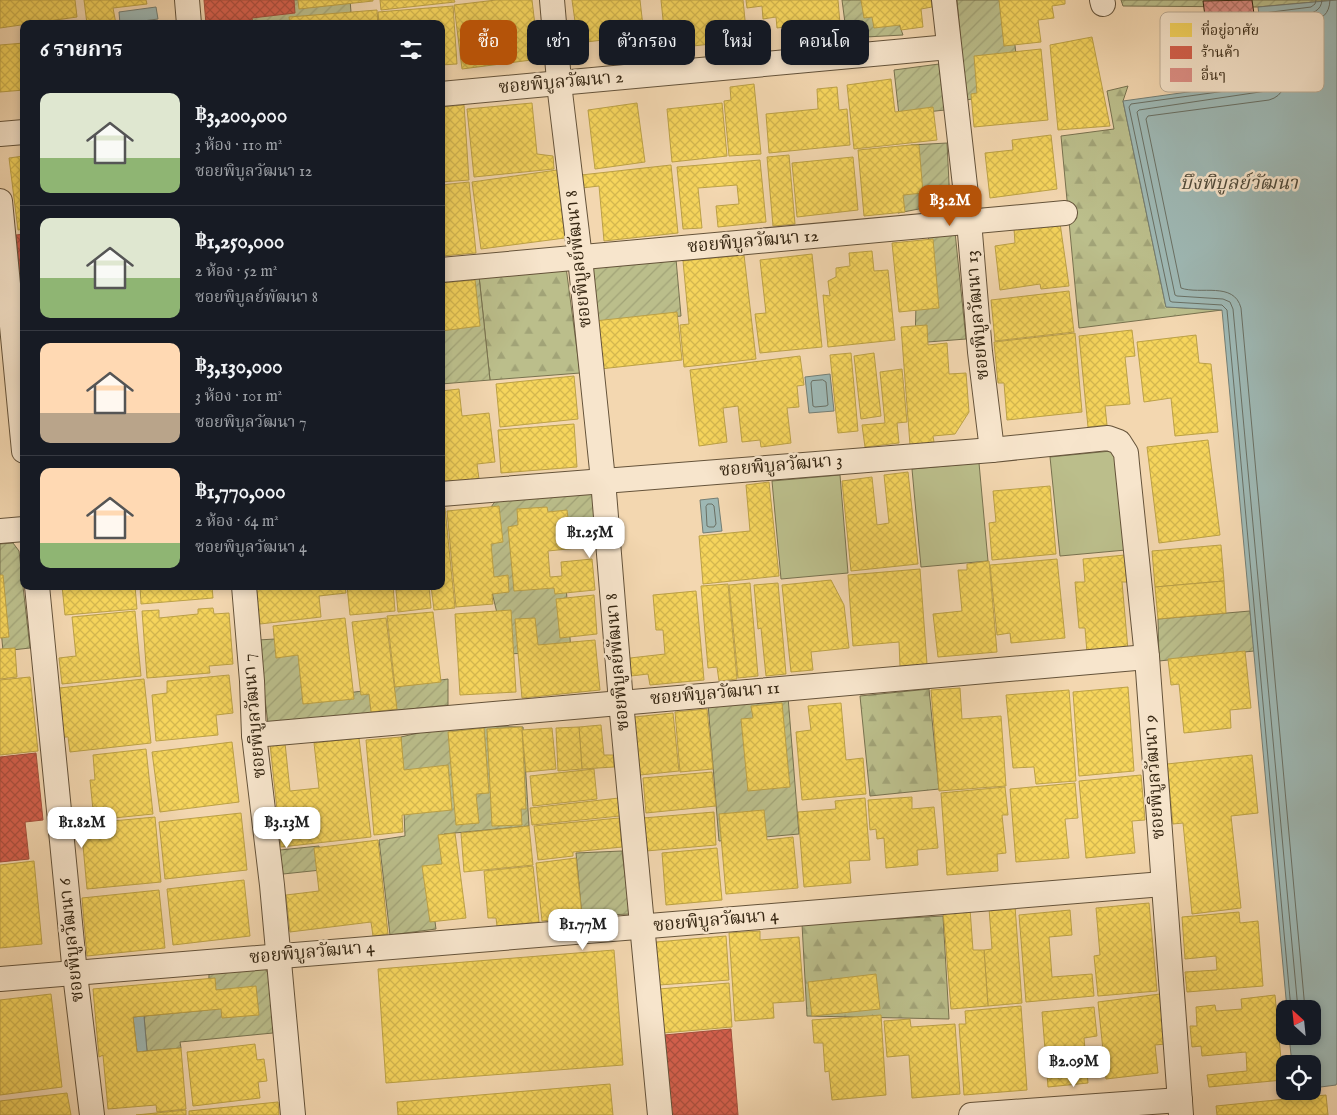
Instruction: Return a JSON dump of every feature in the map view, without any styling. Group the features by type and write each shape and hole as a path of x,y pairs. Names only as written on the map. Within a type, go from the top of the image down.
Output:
{"street":[{"path":"187,0 188,20"},
{"name":"ซอยพิบูลย์พัฒนา 8","path":"552,0 603,480 621,702 660,1115"},
{"name":"ซอยพิบูลวัฒนา 13","path":"944,0 969,221 980,352 992,450"},
{"name":"ซอยพิบูลวัฒนา 2","path":"445,94 949,47"},
{"path":"0,134 20,132"},
{"path":"0,201 20,409"},
{"name":"ซอยพิบูลวัฒนา 12","path":"445,270 1065,213"},
{"name":"ซอยพิบูลวัฒนา 3","path":"445,494 992,450 1108,438 1119,442"},
{"name":"ซอยพิบูลวัฒนา 9","path":"1119,442 1126,453 1146,657 1181,1108"},
{"path":"0,531 20,529"},
{"name":"ซอยพิบูลวัฒนา 6","path":"37,590 75,974 92,1115"},
{"name":"ซอยพิบูลวัฒนา 7","path":"244,590 252,681 254,735 279,956 293,1115"},
{"name":"ซอยพิบูลวัฒนา 11","path":"254,735 1146,657"},
{"name":"ซอยพิบูลวัฒนา 4","path":"0,979 1163,884"},
{"path":"971,1115 1181,1108"}],"green space":[{"path":"244,0 350,0 352,20 231,20"},
{"path":"842,0 882,0 897,18 903,35 869,37 869,20 845,20"},
{"path":"957,0 1010,0 1020,91 966,100"},
{"path":"1121,0 1337,0 1257,7 1123,6"},
{"path":"939,64 945,110 899,115 894,70"},
{"path":"1128,86 1123,101 1166,307 1222,310 1079,328 1061,136 1114,129 1107,91"},
{"path":"947,143 950,203 898,213 911,145"},
{"path":"955,232 966,339 915,343 916,305 929,236"},
{"path":"676,259 681,316 598,325 592,268"},
{"path":"566,267 580,373 490,380 479,276"},
{"path":"479,276 490,380 445,384 445,280"},
{"path":"1111,451 1115,455 1126,550 1060,556 1050,457"},
{"path":"979,463 988,561 921,567 912,469"},
{"path":"840,475 848,573 781,579 772,481"},
{"path":"594,494 598,543 541,547 543,580 566,586 571,651 507,654 476,527 497,499"},
{"path":"13,543 19,551 20,590 23,590 30,648 3,651 0,619 0,544"},
{"path":"1250,611 1254,651 1159,661 1158,619"},
{"path":"309,637 312,698 448,679 448,705 268,724 258,640"},
{"path":"929,689 939,789 870,796 860,696"},
{"path":"788,697 799,834 719,841 708,704"},
{"path":"448,726 523,727 529,826 444,834 448,867 428,870 436,929 390,935 379,840 405,836 401,737"},
{"path":"319,846 321,870 283,874 280,850"},
{"path":"622,851 630,914 582,916 576,853"},
{"path":"943,916 949,1019 807,1016 802,924"},
{"path":"265,969 269,974 273,1033 180,1042 181,1048 147,1051 144,1016 208,1010 209,974"}],"water":[{"name":"บึงพิบูลย์วัฒนา","path":"1337,0 1337,1083 1336,1085 1321,1087 1321,1055 1291,1055 1290,1045 1321,1045 1321,1000 1286,1000 1222,310 1166,307 1123,101 1188,92 1324,92 1324,12 1259,12 1258,7"},
{"path":"156,7 158,19 120,20 119,12"},
{"path":"830,374 834,411 809,413 805,377"},
{"path":"718,498 722,531 703,533 700,500"},
{"path":"144,1016 147,1051 137,1052 133,1017"}],"building: ที่อยู่อาศัย":[{"path":"0,0 75,0 77,17 56,20 20,20 20,25 0,28"},
{"path":"84,0 146,0 147,4 113,8 115,20 86,20"},
{"path":"298,0 373,0 373,1 299,9"},
{"path":"380,0 454,0 455,2 381,10"},
{"path":"496,0 532,0 534,20 527,20 527,61 517,62 517,20 460,20 460,53 454,5"},
{"path":"572,0 640,0 642,20 599,20 599,40 589,42 589,20 575,20"},
{"path":"661,0 743,0 745,20 705,20 705,45 695,46 695,20 663,20"},
{"path":"746,0 838,0 840,20 781,20 781,27 777,28 776,17 763,19 762,6 747,8"},
{"path":"861,0 931,0 932,7 921,9 923,27 901,30 900,25 874,28 872,17 864,18"},
{"path":"999,0 1065,0 1065,4 1052,6 1054,18 1038,20 1041,42 1004,46"},
{"path":"453,6 457,64 445,65 445,20 379,20 378,12"},
{"path":"377,10 378,20 289,20 289,17"},
{"path":"1092,37 1110,126 1058,130 1050,45"},
{"path":"20,43 20,90 0,92 0,45"},
{"path":"1041,49 1048,120 974,127 971,94 977,93 974,56"},
{"path":"462,65 493,65 462,69"},
{"path":"891,79 895,112 933,107 937,140 854,149 847,85"},
{"path":"754,84 761,154 729,156 724,101 731,100 730,87"},
{"path":"837,87 839,110 847,109 850,145 769,153 766,114 818,109 817,89"},
{"path":"532,103 537,154 553,156 554,169 474,177 467,109"},
{"path":"637,103 645,162 595,169 588,110"},
{"path":"722,103 727,156 672,162 667,109"},
{"path":"464,105 469,180 445,182 445,107"},
{"path":"1051,135 1057,189 990,198 985,153 1013,150 1012,140"},
{"path":"919,145 923,193 903,195 905,212 864,216 858,150"},
{"path":"789,155 795,224 773,226 767,157"},
{"path":"20,157 20,230 18,230 9,158"},
{"path":"853,157 858,210 797,217 792,163"},
{"path":"760,160 766,222 718,227 716,206 739,204 737,185 698,188 702,228 683,229 677,167"},
{"path":"671,165 678,233 604,241 599,186 582,188 581,175"},
{"path":"557,170 565,238 481,249 472,182"},
{"path":"469,182 476,253 445,256 445,185"},
{"path":"1060,223 1069,286 1041,289 1040,284 1000,290 995,246 1015,243 1014,229"},
{"path":"933,239 939,308 899,312 892,243"},
{"path":"872,251 874,271 888,270 895,340 828,347 823,295 830,296 828,281 836,277 836,268 850,266 849,253"},
{"path":"812,254 822,347 760,353 755,314 766,313 760,260"},
{"path":"744,255 756,359 684,367 680,325 689,324 683,261"},
{"path":"475,280 480,326 445,330 445,283"},
{"path":"1069,291 1074,332 995,341 991,300"},
{"path":"677,312 682,360 600,369 595,321"},
{"path":"927,325 928,345 947,343 949,374 966,373 969,412 955,434 933,436 934,442 910,445 901,327"},
{"path":"1132,330 1135,356 1125,357 1130,404 1105,406 1107,425 1088,427 1079,336"},
{"path":"1075,333 1082,412 1007,420 1004,383 998,383 994,342"},
{"path":"1196,335 1199,363 1211,364 1218,432 1175,436 1171,398 1144,402 1137,342"},
{"path":"851,353 858,431 838,433 830,355"},
{"path":"874,353 881,416 861,419 854,356"},
{"path":"800,356 804,385 797,386 799,407 787,408 791,443 761,447 760,440 742,442 738,406 723,408 727,442 699,446 690,370"},
{"path":"902,369 907,422 897,423 899,443 865,447 862,425 885,423 880,372"},
{"path":"574,376 578,419 500,427 496,384"},
{"path":"459,389 462,416 489,413 495,462 477,464 479,479 445,484 445,391"},
{"path":"574,424 577,467 501,473 498,430"},
{"path":"1208,440 1220,535 1159,543 1147,447"},
{"path":"908,472 918,564 851,571 842,481 872,477 877,525 889,523 884,475"},
{"path":"769,482 779,576 703,584 699,536 750,531 746,485"},
{"path":"1050,486 1056,554 992,560 989,523 996,522 993,491"},
{"path":"499,506 503,542 491,544 494,577 508,575 509,592 492,594 493,604 456,607 447,511"},
{"path":"547,507 548,512 567,510 569,526 585,524 587,547 548,551 550,577 562,576 561,562 592,559 595,590 555,594 554,588 514,591 508,527 518,525 517,509"},
{"path":"445,508 455,608 434,610 432,590 445,590"},
{"path":"1221,545 1224,581 1155,587 1152,551"},
{"path":"1125,555 1127,582 1122,582 1128,650 1087,653 1085,628 1079,628 1075,582 1085,582 1083,559"},
{"path":"1057,559 1065,638 1011,643 1010,633 997,635 990,565"},
{"path":"989,561 997,652 938,657 933,614 962,611 958,570 967,570 967,564"},
{"path":"920,569 927,664 900,666 899,642 853,646 848,575"},
{"path":"0,575 3,575 9,637 0,638"},
{"path":"831,580 844,605 849,648 811,652 813,670 791,672 782,585"},
{"path":"1224,581 1226,613 1158,619 1155,587"},
{"path":"750,583 758,676 738,678 729,585"},
{"path":"778,583 786,674 766,676 761,628 758,629 754,585"},
{"path":"728,584 737,679 719,681 717,667 708,668 701,586"},
{"path":"62,590 135,590 137,609 65,615"},
{"path":"140,590 212,590 213,598 141,604"},
{"path":"256,590 346,590 346,593 319,596 321,617 260,624"},
{"path":"347,590 393,590 395,611 350,615"},
{"path":"396,590 429,590 431,608 398,612"},
{"path":"696,591 704,680 650,685 648,674 631,676 630,658 665,654 663,630 656,630 653,595"},
{"path":"594,595 597,634 560,638 556,599"},
{"path":"213,608 214,614 229,613 233,664 209,666 210,673 147,678 142,611 159,610 159,618 198,614 198,609"},
{"path":"511,610 516,692 460,695 455,614"},
{"path":"135,611 141,676 62,684 59,658 76,656 72,617"},
{"path":"433,612 441,682 395,687 387,616"},
{"path":"345,618 354,699 303,704 298,655 276,658 273,626"},
{"path":"386,618 397,709 371,712 369,694 361,695 352,622"},
{"path":"535,618 538,645 595,640 600,690 522,698 515,619"},
{"path":"15,648 17,677 0,679 0,649"},
{"path":"1245,651 1251,708 1230,710 1231,728 1184,733 1179,684 1171,685 1168,659"},
{"path":"229,675 233,713 216,715 218,735 156,741 152,695 167,693 167,681"},
{"path":"30,677 38,751 0,755 0,680"},
{"path":"144,679 151,743 70,752 68,737 64,737 59,688"},
{"path":"1128,687 1134,771 1079,776 1073,692"},
{"path":"960,688 962,719 1001,716 1006,786 939,791 931,690"},
{"path":"1069,690 1076,781 1036,784 1034,767 1013,768 1006,695"},
{"path":"782,703 790,787 748,791 741,719 753,718 751,706"},
{"path":"841,703 846,760 863,758 866,794 802,800 796,732 811,730 808,706"},
{"path":"707,709 713,769 680,772 675,712"},
{"path":"673,713 679,771 640,775 634,717"},
{"path":"601,725 604,755 613,755 614,767 582,769 579,727"},
{"path":"522,727 526,809 521,809 522,825 492,826 487,729"},
{"path":"579,727 582,769 558,771 556,728"},
{"path":"484,728 489,793 476,794 479,823 456,825 448,732"},
{"path":"552,728 556,769 526,772 522,730"},
{"path":"401,737 404,770 448,765 452,810 402,815 403,832 374,835 366,740"},
{"path":"359,738 371,837 281,847 270,744 285,743 290,791 319,788 314,743"},
{"path":"232,742 239,802 160,812 152,752"},
{"path":"146,749 153,814 94,820 90,780 95,780 93,755"},
{"path":"1252,755 1258,813 1231,816 1241,908 1192,914 1183,823 1173,824 1167,764"},
{"path":"594,769 597,799 533,806 530,776"},
{"path":"712,772 716,806 646,813 643,778"},
{"path":"1141,775 1145,820 1132,821 1135,853 1086,858 1079,781"},
{"path":"1075,783 1078,818 1065,819 1069,858 1016,862 1010,789"},
{"path":"1005,787 1008,815 1002,815 1006,853 997,854 998,871 947,875 941,793"},
{"path":"912,797 912,809 934,807 938,848 917,850 918,865 886,868 884,838 877,839 876,829 870,830 868,800"},
{"path":"619,798 620,816 532,825 530,808"},
{"path":"865,798 870,860 849,861 851,883 804,887 798,812 836,809 835,801"},
{"path":"764,810 767,840 793,837 798,888 726,894 719,814"},
{"path":"714,812 716,845 646,851 643,818"},
{"path":"241,813 247,870 165,879 159,822"},
{"path":"155,817 161,882 87,889 81,824"},
{"path":"619,818 622,847 573,852 573,856 538,860 534,826"},
{"path":"529,826 533,865 464,872 461,833"},
{"path":"455,833 466,918 430,922 422,866 442,864 438,835"},
{"path":"378,840 388,934 373,936 371,922 290,932 286,895 319,891 314,848"},
{"path":"717,848 722,900 666,905 662,853"},
{"path":"576,858 582,916 542,921 536,863"},
{"path":"34,861 42,944 0,948 0,865"},
{"path":"533,866 539,922 497,926 496,918 488,918 484,871"},
{"path":"244,880 250,936 173,945 167,889"},
{"path":"159,890 165,948 87,956 82,898"},
{"path":"1149,903 1157,991 1098,996 1094,956 1100,955 1096,908"},
{"path":"1015,906 1022,1003 988,1006 984,950 992,949 989,908"},
{"path":"970,909 973,950 984,950 988,1006 951,1009 943,911"},
{"path":"1070,910 1072,935 1049,937 1052,977 1092,974 1094,996 1026,1002 1019,915"},
{"path":"1239,912 1240,923 1258,921 1263,986 1187,992 1185,972 1217,970 1216,956 1185,959 1182,917"},
{"path":"760,931 760,940 799,937 804,1001 773,1003 774,1018 735,1021 729,933"},
{"path":"726,936 729,980 659,985 656,942"},
{"path":"614,950 623,1065 386,1083 378,969"},
{"path":"876,974 880,1009 812,1016 808,982"},
{"path":"215,978 216,990 256,986 259,1015 222,1018 221,1009 133,1017 137,1052 181,1048 186,1109 157,1112 156,1105 108,1109 103,1055 99,1057 93,989"},
{"path":"729,983 732,1027 663,1033 659,989"},
{"path":"51,994 62,1087 0,1095 0,1000"},
{"path":"1160,994 1165,1044 1155,1045 1158,1073 1106,1079 1098,1002"},
{"path":"1275,995 1276,1045 1280,1045 1281,1055 1276,1055 1276,1081 1209,1087 1207,1075 1247,1071 1246,1052 1202,1056 1201,1046 1192,1047 1190,1026 1197,1026 1196,1007 1215,1005 1216,1011 1242,1009 1241,999"},
{"path":"1021,1006 1027,1090 964,1095 959,1024 966,1024 965,1011"},
{"path":"1094,1007 1097,1036 1084,1038 1088,1083 1048,1087 1042,1012"},
{"path":"881,1015 886,1095 832,1100 829,1071 825,1072 823,1043 814,1043 812,1020"},
{"path":"910,1019 911,1027 955,1024 960,1094 912,1098 909,1055 887,1057 884,1021"},
{"path":"255,1044 257,1060 264,1059 267,1081 258,1082 260,1098 193,1106 187,1052"},
{"path":"610,1084 613,1115 398,1115 397,1102"},
{"path":"67,1093 71,1115 0,1115 0,1101"},
{"path":"1326,1095 1328,1115 1217,1115 1216,1106 1276,1100 1321,1100 1321,1096"},
{"path":"278,1102 279,1115 189,1115 189,1111"},
{"path":"186,1110 186,1115 136,1115"}],"building: ร้านค้า":[{"path":"204,0 294,0 295,13 252,18 252,20 206,20"},
{"path":"20,234 20,273 16,235"},
{"path":"36,753 43,820 25,822 29,859 0,862 0,757"},
{"path":"731,1029 738,1115 670,1115 664,1035"}],"building: อื่นๆ":[{"path":"1252,0 1254,12 1204,12 1203,1"}]}
